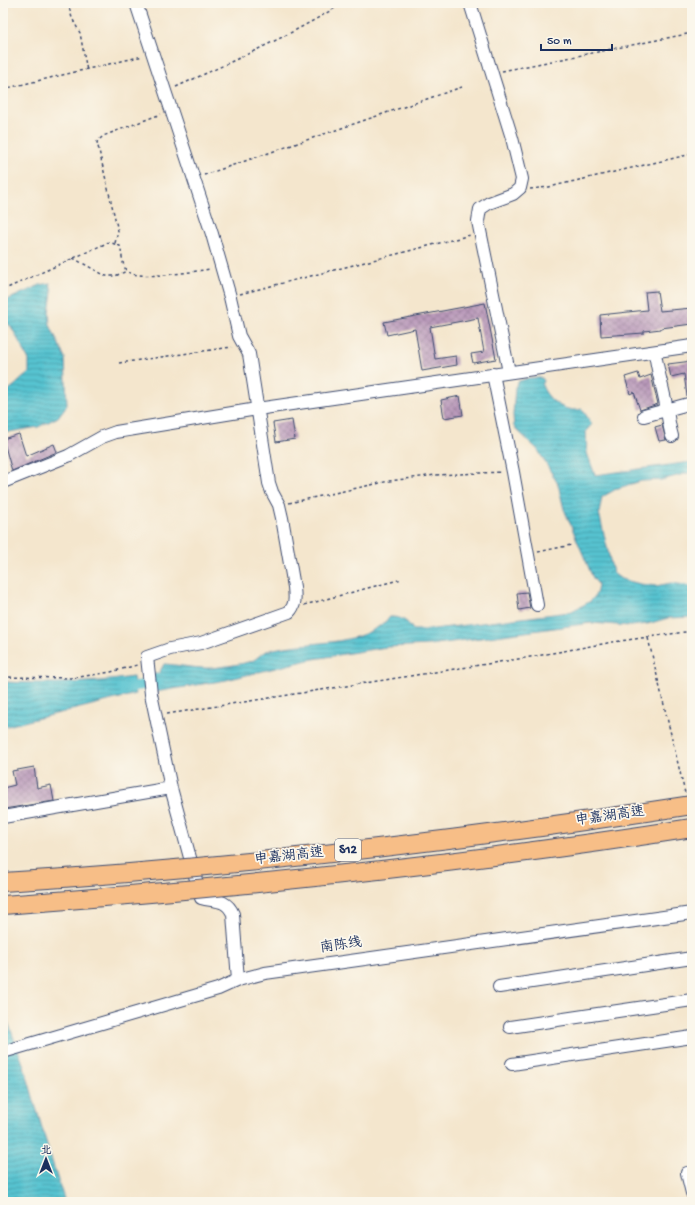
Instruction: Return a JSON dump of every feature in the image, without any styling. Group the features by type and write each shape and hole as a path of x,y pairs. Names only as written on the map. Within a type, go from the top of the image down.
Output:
{"highway":[{"name":"申嘉湖高速","path":"3,882 302,856 529,829 689,802"},
{"name":"申嘉湖高速","path":"3,905 305,878 546,849 692,828"}],"street":[{"path":"136,3 222,267 236,324 244,346 249,354 256,409 269,483 279,505 295,597 293,608 289,612 201,643 156,653 147,657 151,694 171,788 201,898 224,901 230,906 233,914 238,980"},
{"path":"470,3 522,179 520,188 514,194 489,203 480,209 478,221 509,372"},
{"path":"3,482 68,456 102,437 116,432 256,409 692,346"},
{"path":"655,352 657,372 672,436"},
{"path":"493,374 513,472 537,605"},
{"path":"644,416 692,403"},
{"path":"3,817 171,788"},
{"name":"南陈线","path":"3,1052 175,1000 218,989 238,980 265,973 692,914"},
{"path":"499,987 692,958"},
{"path":"510,1028 692,1000"},
{"path":"512,1064 692,1037"},
{"path":"692,1172 687,1173 692,1194"}],"path":[{"path":"68,3 72,18 80,33 87,70"},
{"path":"165,92 264,47 311,23 343,3"},
{"path":"492,74 692,33"},
{"path":"3,89 153,54"},
{"path":"193,179 462,87"},
{"path":"115,243 118,231 97,142 103,136 171,110"},
{"path":"520,188 534,189 692,154"},
{"path":"230,297 481,232"},
{"path":"3,290 109,242 120,246 126,271 132,275 141,276 168,274 222,267"},
{"path":"73,258 106,276 115,276 126,271"},
{"path":"119,363 244,346"},
{"path":"279,505 412,478 436,475 513,472"},
{"path":"528,554 571,545"},
{"path":"293,608 402,579"},
{"path":"155,715 692,631"},
{"path":"648,638 689,802"},
{"path":"3,678 73,678 147,667"}],"water":[{"path":"50,283 52,292 49,312 50,325 65,358 67,405 58,417 38,427 3,433 3,393 29,373 29,360 11,326 3,321 3,302 40,285"},
{"path":"530,378 542,378 544,381 542,385 544,391 553,401 564,408 576,410 582,409 592,424 586,431 587,453 595,475 692,462 692,472 661,480 641,481 618,488 602,497 599,513 613,573 621,579 640,584 656,586 671,583 692,586 692,617 668,618 647,624 631,626 591,623 429,645 386,647 308,660 226,680 155,692 152,675 159,673 164,664 213,668 243,664 254,660 267,651 282,647 332,642 363,635 390,617 403,620 413,630 426,630 570,612 593,599 598,584 593,578 564,509 558,484 538,450 514,427 513,415 515,387 519,381"},
{"path":"133,677 136,694 3,727 3,682 68,683"},
{"path":"3,1007 27,1076 65,1202 3,1202"}],"building":[{"path":"657,291 660,311 692,308 692,324 644,331 644,333 601,336 600,315 647,310 645,292"},
{"path":"485,303 496,359 473,363 471,354 484,352 478,318 430,327 435,359 456,356 457,365 422,371 415,329 387,335 384,322"},
{"path":"692,361 692,396 687,396 684,374 671,377 668,364"},
{"path":"638,373 640,379 651,375 658,404 640,410 634,392 630,394 625,377"},
{"path":"460,396 463,415 444,418 441,400"},
{"path":"292,420 295,439 276,442 273,423"},
{"path":"662,425 666,440 659,441 655,427"},
{"path":"19,434 26,456 54,444 57,452 12,471 3,439"},
{"path":"527,592 530,608 519,610 517,593"},
{"path":"34,767 37,788 51,785 54,801 4,809 3,788 15,785 12,771"}],"waterway":[{"path":"122,688 158,683"}]}
